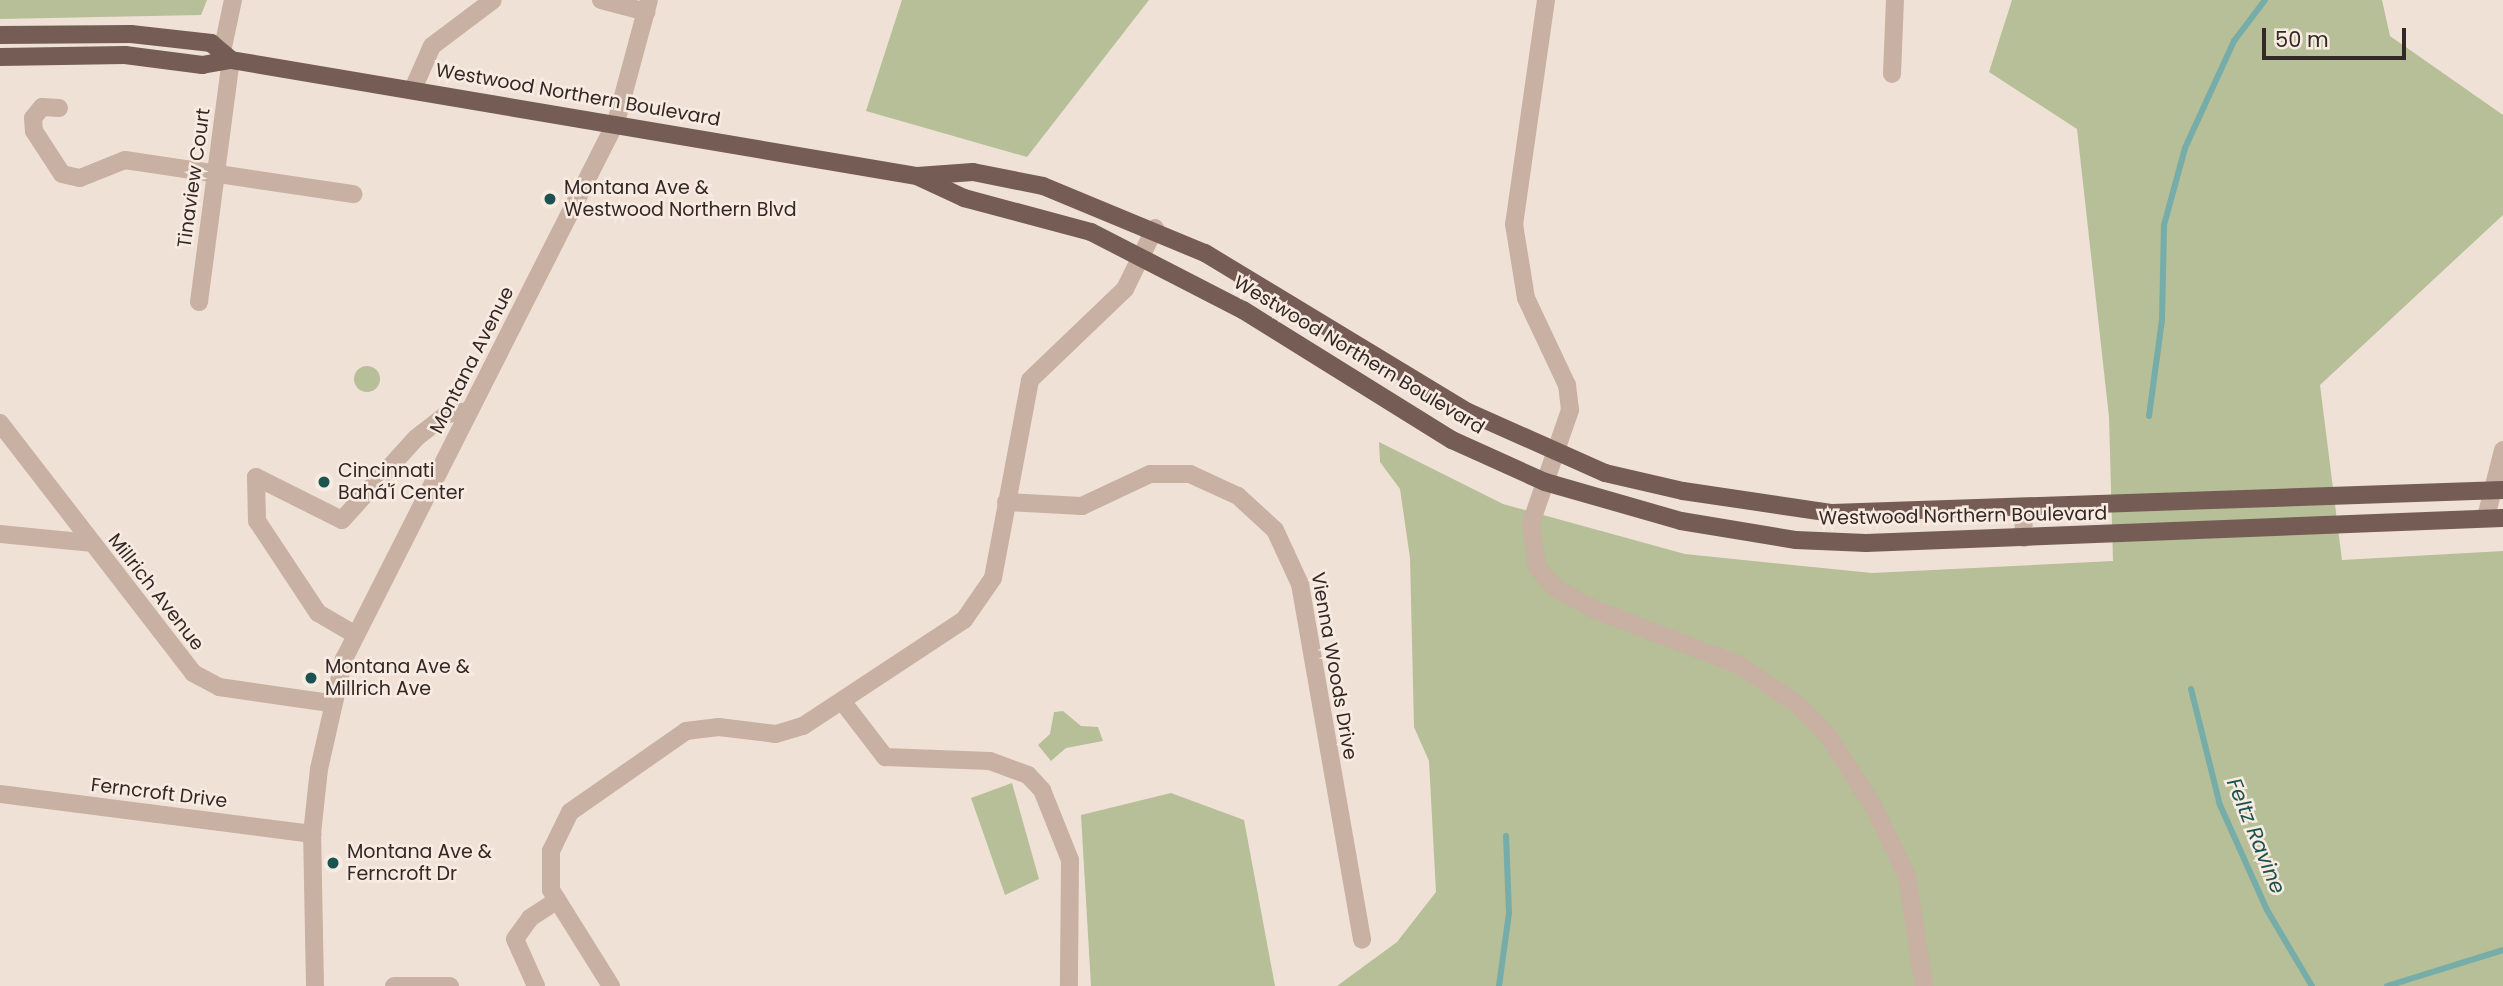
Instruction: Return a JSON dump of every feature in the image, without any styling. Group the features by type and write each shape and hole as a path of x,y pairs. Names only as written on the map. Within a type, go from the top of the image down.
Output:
{"main road":[{"name":"Westwood Northern Boulevard","path":"0,35 89,30 211,43 224,58"},
{"name":"Westwood Northern Boulevard","path":"0,57 224,58 616,122 917,176 973,172 1043,186 1155,228 1468,412 1557,454 1683,491 1832,513 2498,491"},
{"name":"Westwood Northern Boulevard","path":"917,176 964,198 1046,215 1143,256 1452,440 1545,482 1681,521 1796,540 2024,538 2495,518"}],"street":[{"name":"Tinaview Court","path":"199,302 216,174 224,58 233,0"},
{"path":"413,89 432,46 493,0"},
{"path":"601,0 648,6"},
{"path":"1546,0 1514,224 1526,298 1567,386 1570,410 1557,454 1545,482 1530,542 1537,567 1555,588 1739,665 1797,704 1829,737 1875,809 1907,876 1924,986"},
{"path":"1892,74 1895,0"},
{"name":"Montana Avenue","path":"315,986 312,834 331,703 354,634 616,122 648,6"},
{"path":"59,108 42,107 33,118 34,131 62,174 80,178 125,160 354,194"},
{"path":"611,986 555,902 551,851 570,813 673,737 704,727 788,732 842,701 973,611 993,578 1030,380 1125,289 1155,228"},
{"path":"354,634 318,613 257,521 256,477 342,520 416,438 447,414 469,411"},
{"name":"Millrich Avenue","path":"0,423 182,662 205,681 331,703"},
{"path":"2495,518 2503,450"},
{"name":"Vienna Woods Drive","path":"1006,502 1082,506 1150,474 1190,474 1238,496 1275,530 1300,584 1362,940"},
{"path":"2023,508 2024,538"},
{"path":"0,534 91,543"},
{"path":"842,701 885,757 990,761 1028,775 1041,790 1070,860 1069,986"},
{"name":"Ferncroft Drive","path":"0,794 312,834"},
{"path":"536,986 515,939 530,918 555,902"},
{"path":"394,986 450,986"}],"green space":[{"path":"0,0 207,0 201,15 0,19"},
{"path":"902,0 1149,0 1027,157 866,111"},
{"path":"2012,0 2382,0 2390,36 2503,115 2503,215 2320,385 2342,560 2503,551 2503,986 1337,986 1397,942 1436,892 1429,761 1414,727 1410,558 1400,489 1380,462 1379,442 1503,504 1685,554 1872,573 2113,561 2109,417 2077,129 1989,72"},
{"path":"367,366 376,370 380,379 376,388 367,392 358,388 354,379 358,370"},
{"path":"1063,711 1081,726 1098,727 1103,741 1066,748 1051,761 1038,745 1050,734 1054,712"},
{"path":"1012,783 1039,879 1005,895 971,798"},
{"path":"1171,793 1244,820 1275,986 1091,986 1081,815"}],"waterway":[{"path":"2149,416 2162,320 2164,225 2185,148 2234,41 2265,0"},
{"name":"Feltz Ravine","path":"2191,689 2220,805 2267,910 2312,986"},
{"path":"1499,986 1509,913 1506,836"},
{"path":"2387,986 2503,950"}],"place":[{"name":"Montana Ave & Westwood Northern Blvd","path":"550,199"},
{"name":"Cincinnati Bahá'í Center","path":"324,482"},
{"name":"Montana Ave & Millrich Ave","path":"311,678"},
{"name":"Montana Ave & Ferncroft Dr","path":"333,863"}]}
